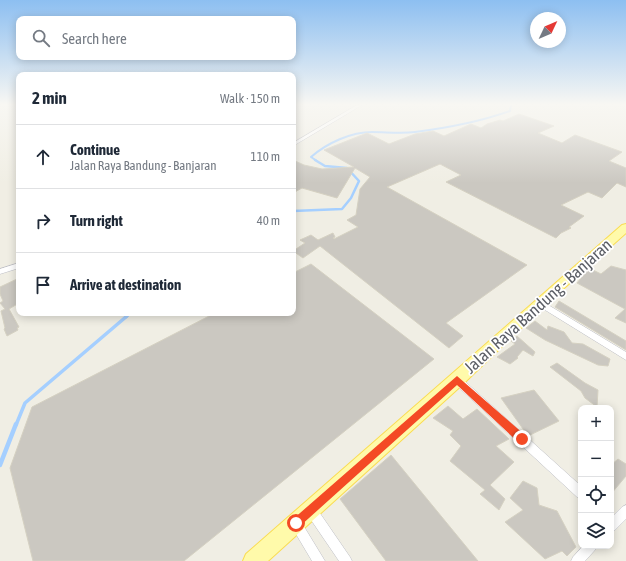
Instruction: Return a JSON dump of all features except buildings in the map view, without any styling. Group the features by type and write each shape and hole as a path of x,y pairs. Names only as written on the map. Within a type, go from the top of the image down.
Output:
{"main road":[{"name":"Jalan Raya Bandung - Banjaran","path":"253,561 457,380 540,303 626,227"}],"street":[{"path":"296,143 316,131"},
{"path":"0,272 16,266"},
{"path":"540,303 626,356"},
{"path":"457,380 578,490"},
{"path":"311,510 346,561"},
{"path":"614,521 626,511"},
{"path":"296,523 319,561"},
{"path":"577,561 588,549"}],"waterway":[{"path":"317,161 311,157 324,147 348,136 364,132 409,133 420,131"},
{"path":"296,211 342,209 351,198 359,181 347,168 325,166 315,160"},
{"path":"16,425 25,403 127,316"},
{"path":"0,465 16,424"}],"route":[{"path":"296,523 457,380 522,439"}]}
